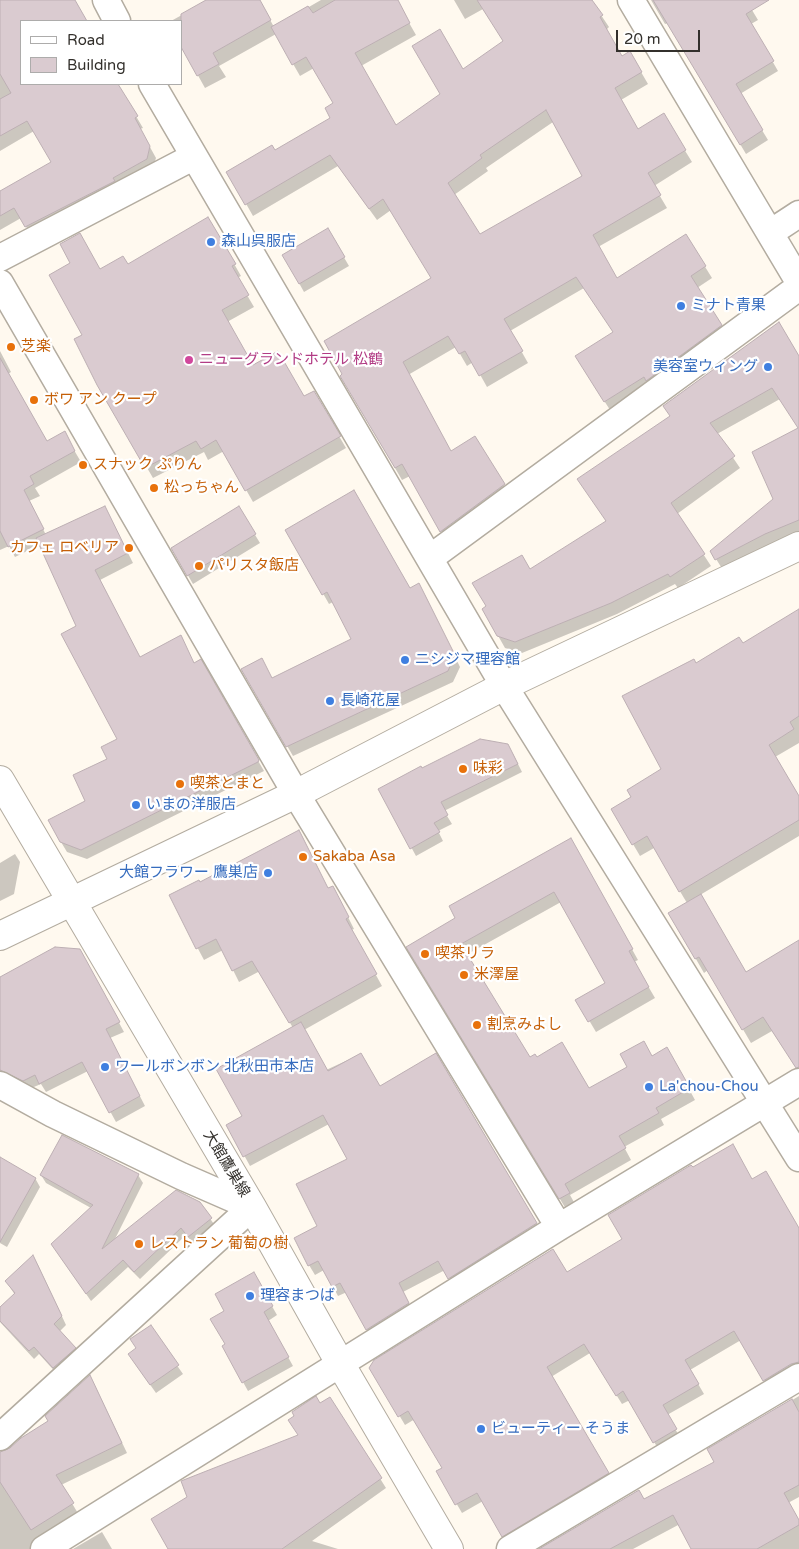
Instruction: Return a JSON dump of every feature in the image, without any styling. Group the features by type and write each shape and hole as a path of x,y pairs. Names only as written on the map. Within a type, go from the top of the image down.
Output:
{"main road":[{"path":"0,936 296,794 504,686 799,546"},
{"name":"大館鷹巣線","path":"0,780 252,1207 341,1365 449,1549"}],"street":[{"path":"106,0 117,20"},
{"path":"631,0 799,282"},
{"path":"153,85 504,686 799,1158"},
{"path":"0,258 193,157"},
{"path":"770,233 799,214"},
{"path":"0,283 296,794 559,1227"},
{"path":"430,558 799,288"},
{"path":"44,1549 559,1227 799,1082"},
{"path":"0,1085 54,1114 180,1176 252,1207 0,1437"},
{"path":"510,1549 799,1377"}],"building":[{"path":"0,0 75,0 86,20 20,20 20,85 119,85 138,116 135,118 150,146 147,159 113,178 115,181 25,227 14,208 0,216 0,191 51,162 27,121 0,136 0,99 11,93 0,74"},
{"path":"206,0 260,0 271,20 213,53 219,64 197,76 182,49 181,14"},
{"path":"335,0 398,0 410,23 355,53 396,125 440,94 412,46 440,29 463,69 503,41 477,0 592,0 603,15 600,17 622,56 630,51 642,72 615,88 638,129 664,113 686,150 648,173 661,195 593,235 617,278 686,234 706,266 691,276 722,325 646,381 644,377 604,402 575,356 613,332 576,277 504,319 523,351 479,376 465,351 459,354 448,336 403,362 451,451 475,436 505,484 440,532 402,464 395,468 340,376 342,374 324,341 431,278 383,199 369,209 330,155 245,205 226,172 272,145 275,150 330,118 325,108 333,103 306,57 292,65 271,27 308,6 313,13","holes":["546,110 582,176 480,234 448,183 482,158 480,155"]},
{"path":"653,0 769,0 746,14 774,61 736,84 763,130 740,145"},
{"path":"208,217 236,264 232,266 249,295 222,310 253,365 278,351 304,396 314,391 341,436 245,491 216,440 201,449 196,441 145,468 97,385 74,339 82,335 49,275 70,263 60,244 80,233 100,269 123,256 128,264"},
{"path":"328,228 345,257 299,284 282,255"},
{"path":"779,322 799,356 799,520 765,534 715,560 710,551 773,499 752,452 798,428 772,388 710,423 735,456 671,503 705,554 670,577 668,574 611,603 515,642 497,636 482,609 486,606 472,583 522,555 530,569 606,521 577,479 670,416 663,406"},
{"path":"0,358 47,441 65,431 75,451 30,476 34,484 24,490 44,529 8,547 0,531"},
{"path":"354,490 410,588 419,583 455,655 448,671 286,747 241,669 262,658 272,678 351,639 327,592 322,595 285,530"},
{"path":"105,506 128,553 95,570 140,657 181,635 194,663 201,659 259,760 81,850 60,842 48,820 85,801 73,775 107,759 101,747 117,739 61,634 76,626 36,538"},
{"path":"239,506 256,534 187,576 171,548"},
{"path":"799,609 799,716 790,722 794,729 769,745 799,796 799,820 679,892 647,836 632,845 611,809 631,797 627,790 661,769 622,696 694,659 696,663 739,637 743,643"},
{"path":"480,739 508,744 518,764 441,802 448,815 434,823 440,832 410,849 378,789 421,766 422,768"},
{"path":"299,830 328,888 333,886 349,917 346,919 377,974 289,1023 252,961 232,971 216,939 196,949 169,895 199,880 200,882"},
{"path":"571,838 633,949 629,951 649,987 588,1022 575,1000 605,983 554,892 461,944 530,1057 535,1054 537,1057 562,1042 589,1088 627,1067 620,1054 644,1041 652,1056 667,1047 690,1088 656,1108 659,1113 619,1136 626,1148 565,1184 570,1193 559,1199 406,947 455,918 449,906"},
{"path":"701,894 746,972 799,940 799,1067 796,1068 763,1017 742,1030 699,957 695,959 668,913"},
{"path":"55,947 80,949 120,1022 106,1029 140,1096 109,1113 82,1062 39,1084 35,1075 23,1081 0,1070 0,977"},
{"path":"301,1022 328,1071 361,1053 380,1086 436,1053 537,1223 448,1279 438,1261 399,1283 409,1303 366,1330 340,1283 332,1287 318,1261 308,1266 294,1238 317,1226 296,1184 347,1159 323,1115 243,1157 226,1125 242,1116 216,1069"},
{"path":"62,1135 139,1174 102,1249 176,1190 200,1202 212,1218 188,1237 181,1228 134,1272 123,1260 86,1294 51,1244 93,1205 40,1175"},
{"path":"733,1144 752,1179 766,1171 799,1228 799,1362 791,1364 763,1381 734,1331 685,1360 699,1384 663,1405 677,1429 653,1443 623,1391 616,1396 584,1344 547,1367 609,1473 502,1537 477,1493 455,1505 436,1471 442,1468 408,1411 398,1417 369,1368 374,1360 553,1249 567,1272 622,1239 608,1215 691,1165 693,1167"},
{"path":"0,1157 36,1178 0,1242"},
{"path":"33,1255 62,1316 54,1324 76,1348 53,1368 34,1347 29,1351 0,1321 0,1307 15,1293 5,1281"},
{"path":"254,1272 273,1306 264,1312 289,1357 242,1383 222,1346 225,1344 210,1319 224,1311 215,1294"},
{"path":"151,1325 179,1365 150,1385 128,1354 136,1348 130,1339"},
{"path":"90,1375 122,1443 56,1475 74,1503 31,1530 0,1482 0,1452 10,1448 21,1438 48,1421 45,1416"},
{"path":"316,1396 320,1403 330,1397 382,1478 282,1549 168,1549 151,1519 187,1497 181,1481 298,1435 288,1420 294,1416 292,1412"},
{"path":"792,1399 799,1412 799,1485 784,1493 799,1520 799,1525 757,1549 691,1549 673,1515 610,1549 539,1549 639,1490 644,1499 714,1462 707,1449"}],"place":[{"name":"森山呉服店","path":"211,242"},
{"name":"ミナト青果","path":"681,306"},
{"name":"芝楽","path":"11,347"},
{"name":"ニューグランドホテル 松鶴","path":"189,360"},
{"name":"美容室ウィング","path":"768,367"},
{"name":"ボワ アン クープ","path":"34,400"},
{"name":"スナック ぷりん","path":"83,465"},
{"name":"松っちゃん","path":"154,488"},
{"name":"カフェ ロベリア","path":"129,548"},
{"name":"パリスタ飯店","path":"199,566"},
{"name":"ニシジマ理容館","path":"405,660"},
{"name":"長崎花屋","path":"330,701"},
{"name":"味彩","path":"463,769"},
{"name":"喫茶とまと","path":"180,784"},
{"name":"いまの洋服店","path":"136,805"},
{"name":"Sakaba Asa","path":"303,857"},
{"name":"大館フラワー 鷹巣店","path":"268,873"},
{"name":"喫茶リラ","path":"425,954"},
{"name":"米澤屋","path":"464,975"},
{"name":"割烹みよし","path":"477,1025"},
{"name":"ワールボンボン 北秋田市本店","path":"105,1067"},
{"name":"La'chou-Chou","path":"649,1087"},
{"name":"レストラン 葡萄の樹","path":"139,1244"},
{"name":"理容まつば","path":"250,1296"},
{"name":"ビューティー そうま","path":"481,1429"}]}
